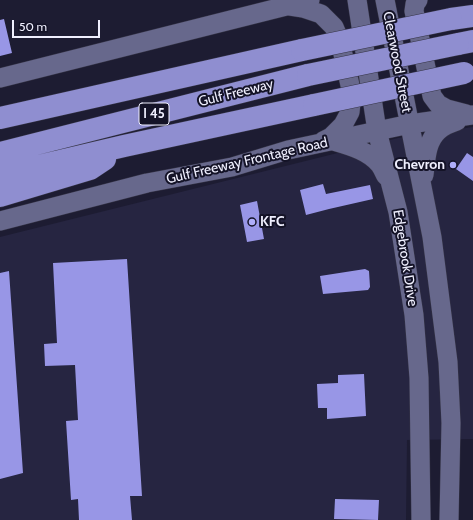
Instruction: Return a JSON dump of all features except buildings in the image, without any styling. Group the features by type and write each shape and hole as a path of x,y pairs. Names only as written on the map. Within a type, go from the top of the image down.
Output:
{"highway":[{"name":"Gulf Freeway","path":"0,118 302,50 451,19 473,16"},
{"name":"Gulf Freeway","path":"0,153 308,75 465,42"},
{"name":"Gulf Freeway","path":"0,175 124,146 468,72"},
{"path":"0,196 90,169 124,146"}],"main road":[{"path":"0,78 310,0"},
{"name":"Edgebrook Drive","path":"357,0 377,131 398,212 414,315 419,378 421,520"},
{"name":"Clearwood Street","path":"385,0 410,124"},
{"path":"418,0 415,4 414,10 432,96 438,104 447,109 471,115"},
{"path":"288,6 303,8 321,14 334,27 340,41 352,94 350,112 343,125 326,142"},
{"path":"422,186 427,154 433,137 438,131 451,123 471,115"},
{"name":"Gulf Freeway Frontage Road","path":"0,221 147,183 232,167 288,150 410,124 471,115"},
{"name":"Edgebrook Drive","path":"410,124 432,237 448,362 451,423 449,520"},
{"path":"326,142 352,147 369,155 380,165 391,184"},
{"path":"414,315 441,310"}],"shaded area":[{"path":"473,127 473,439 407,440 406,520 0,520 0,237 398,138"}],"place":[{"name":"Chevron","path":"453,165"},
{"name":"KFC","path":"252,222"}]}
